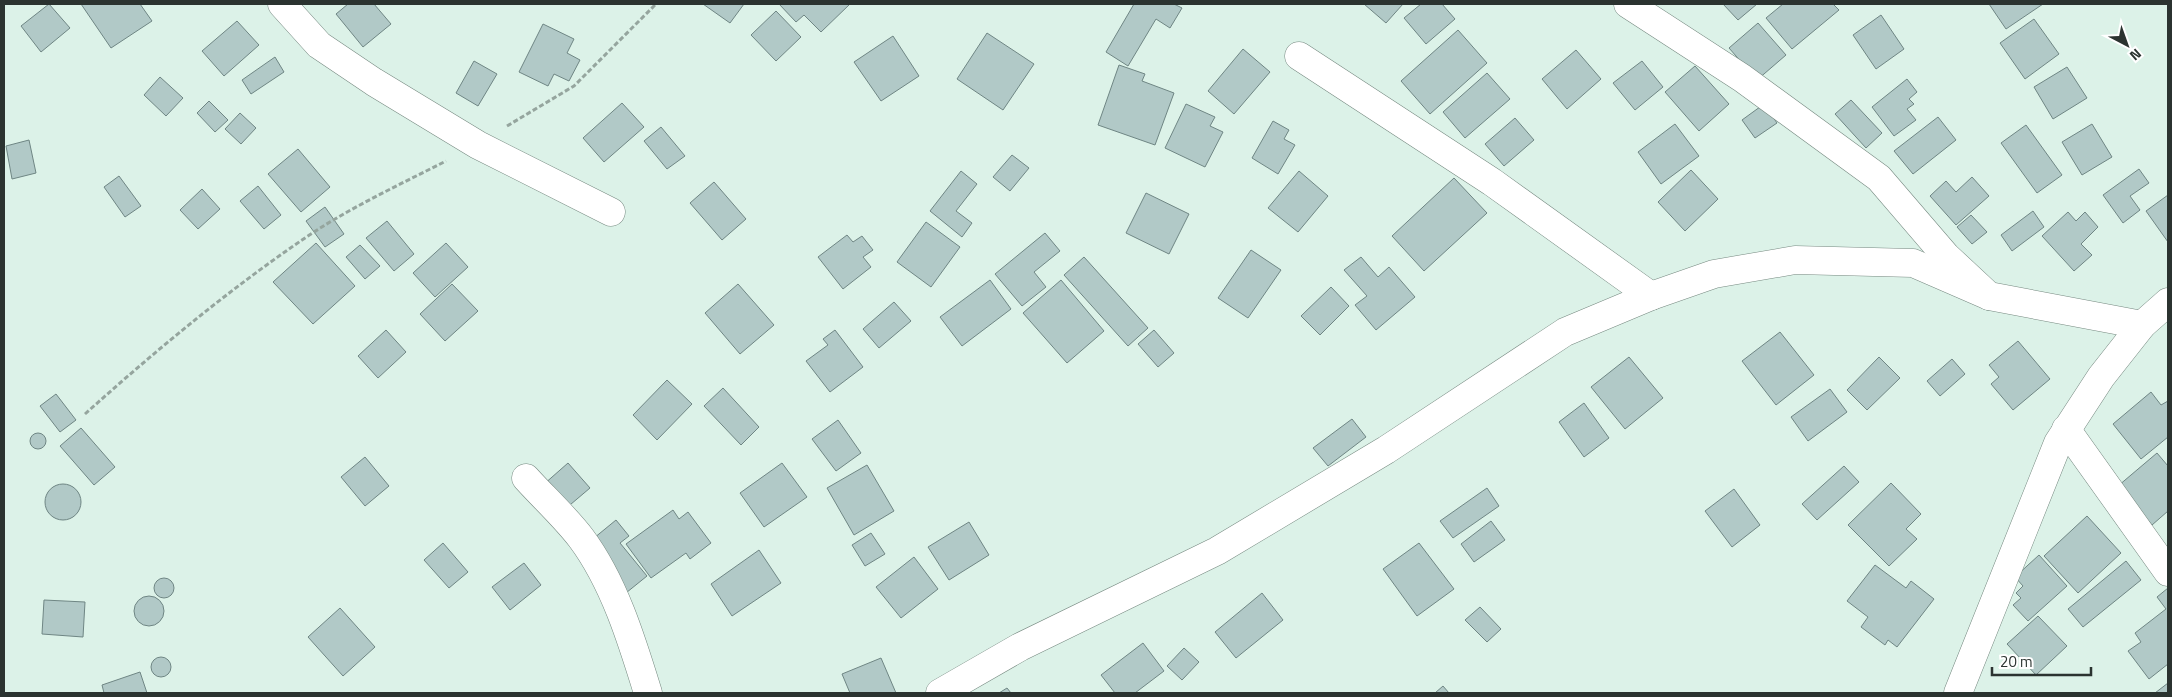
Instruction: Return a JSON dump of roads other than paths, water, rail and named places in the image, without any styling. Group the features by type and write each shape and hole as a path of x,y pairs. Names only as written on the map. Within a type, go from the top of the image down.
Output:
{"street":[{"path":"282,4 319,45 478,145 611,212"},
{"path":"1628,4 1742,78 1879,178 1946,256 1989,296"},
{"path":"1299,56 1492,182 1651,296"},
{"path":"950,691 1020,647 1216,551 1386,450 1565,332 1651,296 1714,274 1796,260 1913,263 1989,296 2142,325"},
{"path":"1958,693 2058,443 2101,377 2142,325 2168,302"},
{"path":"2066,429 2168,572"},
{"path":"526,478 581,538 608,585 637,658 648,693"}]}
